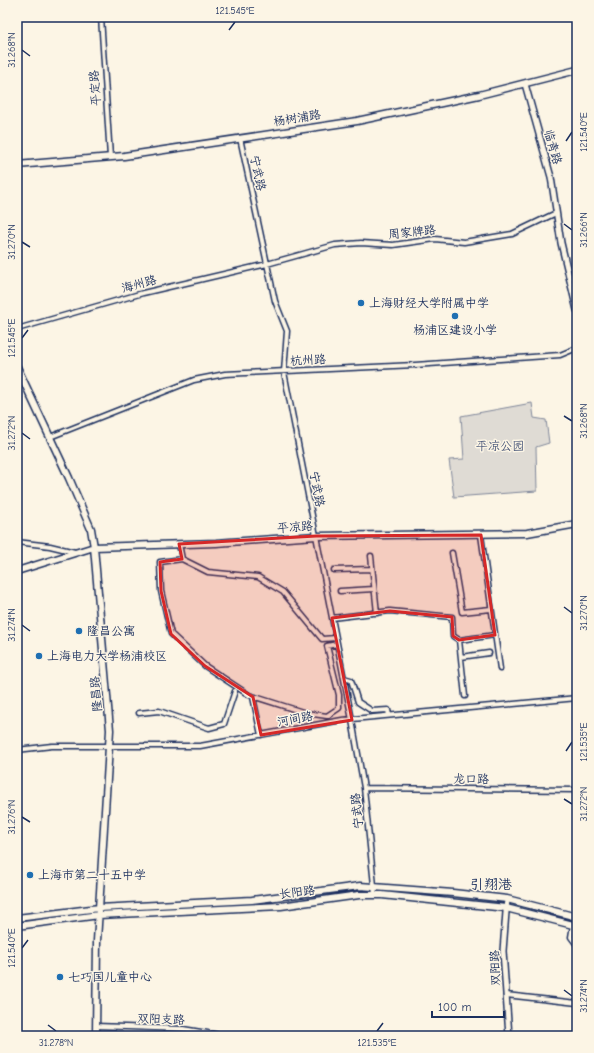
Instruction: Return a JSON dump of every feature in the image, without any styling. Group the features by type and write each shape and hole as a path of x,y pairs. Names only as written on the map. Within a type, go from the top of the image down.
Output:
{"main road":[{"name":"杨树浦路","path":"17,165 110,157 357,121 525,84 577,70"},
{"name":"隆昌路","path":"17,367 91,529 94,547 109,716 109,746 97,954 96,1036"},
{"name":"平凉路","path":"17,571 94,547 180,544 316,536 481,535 527,533 577,524"},
{"name":"长阳路","path":"17,918 100,908 252,900 343,888 374,886 507,899 577,917"},
{"name":"长阳路","path":"17,926 99,915 281,906 339,897 375,895 506,908 575,926"}],"street":[{"name":"平定路","path":"100,17 110,157"},
{"name":"临青路","path":"525,84 551,177 562,250 577,310"},
{"name":"宁武路","path":"240,138 275,301 287,331 284,372 364,788 375,895"},
{"name":"周家牌路","path":"266,264 335,246 361,243 394,245 435,239 464,242 499,237 525,229 556,213"},
{"name":"海州路","path":"17,329 161,289 266,264"},
{"name":"杭州路","path":"50,437 194,380 225,374 284,372 560,355 577,348"},
{"path":"481,535 500,669"},
{"path":"17,542 50,546 77,552"},
{"path":"180,544 182,559"},
{"path":"452,553 462,612 492,609"},
{"path":"371,556 377,612"},
{"path":"336,638 322,639 283,592 258,577 208,572 182,559 160,562 161,591 171,634 205,666 254,697 306,713 327,716 339,708 339,695 327,646 337,644"},
{"path":"334,570 372,570"},
{"path":"340,591 374,589"},
{"path":"332,618 390,611 452,617 453,636 459,640 495,635"},
{"path":"459,640 464,696"},
{"path":"461,657 489,653"},
{"path":"344,678 351,680 358,702 372,711 388,710 389,715"},
{"path":"139,713 159,711 209,728 224,724 235,691"},
{"path":"254,697 261,735"},
{"name":"河间路","path":"17,750 52,746 200,746 389,715 577,698"},
{"name":"龙口路","path":"364,788 577,790"},
{"name":"双阳路","path":"507,899 503,951 509,1036"},
{"path":"575,926 571,937 577,945"},
{"path":"506,995 577,1003"},
{"name":"双阳支路","path":"96,1026 183,1029 225,1036"}],"highlighted area":[{"path":"481,535 495,635 459,640 453,636 452,617 390,611 332,618 352,720 261,735 253,697 205,666 171,634 161,591 160,562 182,559 179,544 316,536"}],"green space":[{"name":"平凉公园","path":"532,403 534,418 546,420 549,443 536,447 537,491 454,497 449,460 464,459 461,416"}],"place":[{"name":"上海财经大学附属中学","path":"361,303"},
{"name":"杨浦区建设小学","path":"455,316"},
{"name":"隆昌公寓","path":"79,631"},
{"name":"上海电力大学杨浦校区","path":"39,656"},
{"name":"上海市第二十五中学","path":"30,875"},
{"name":"七巧国儿童中心","path":"60,977"}],"district":[{"name":"引翔港","path":"491,884"}]}
